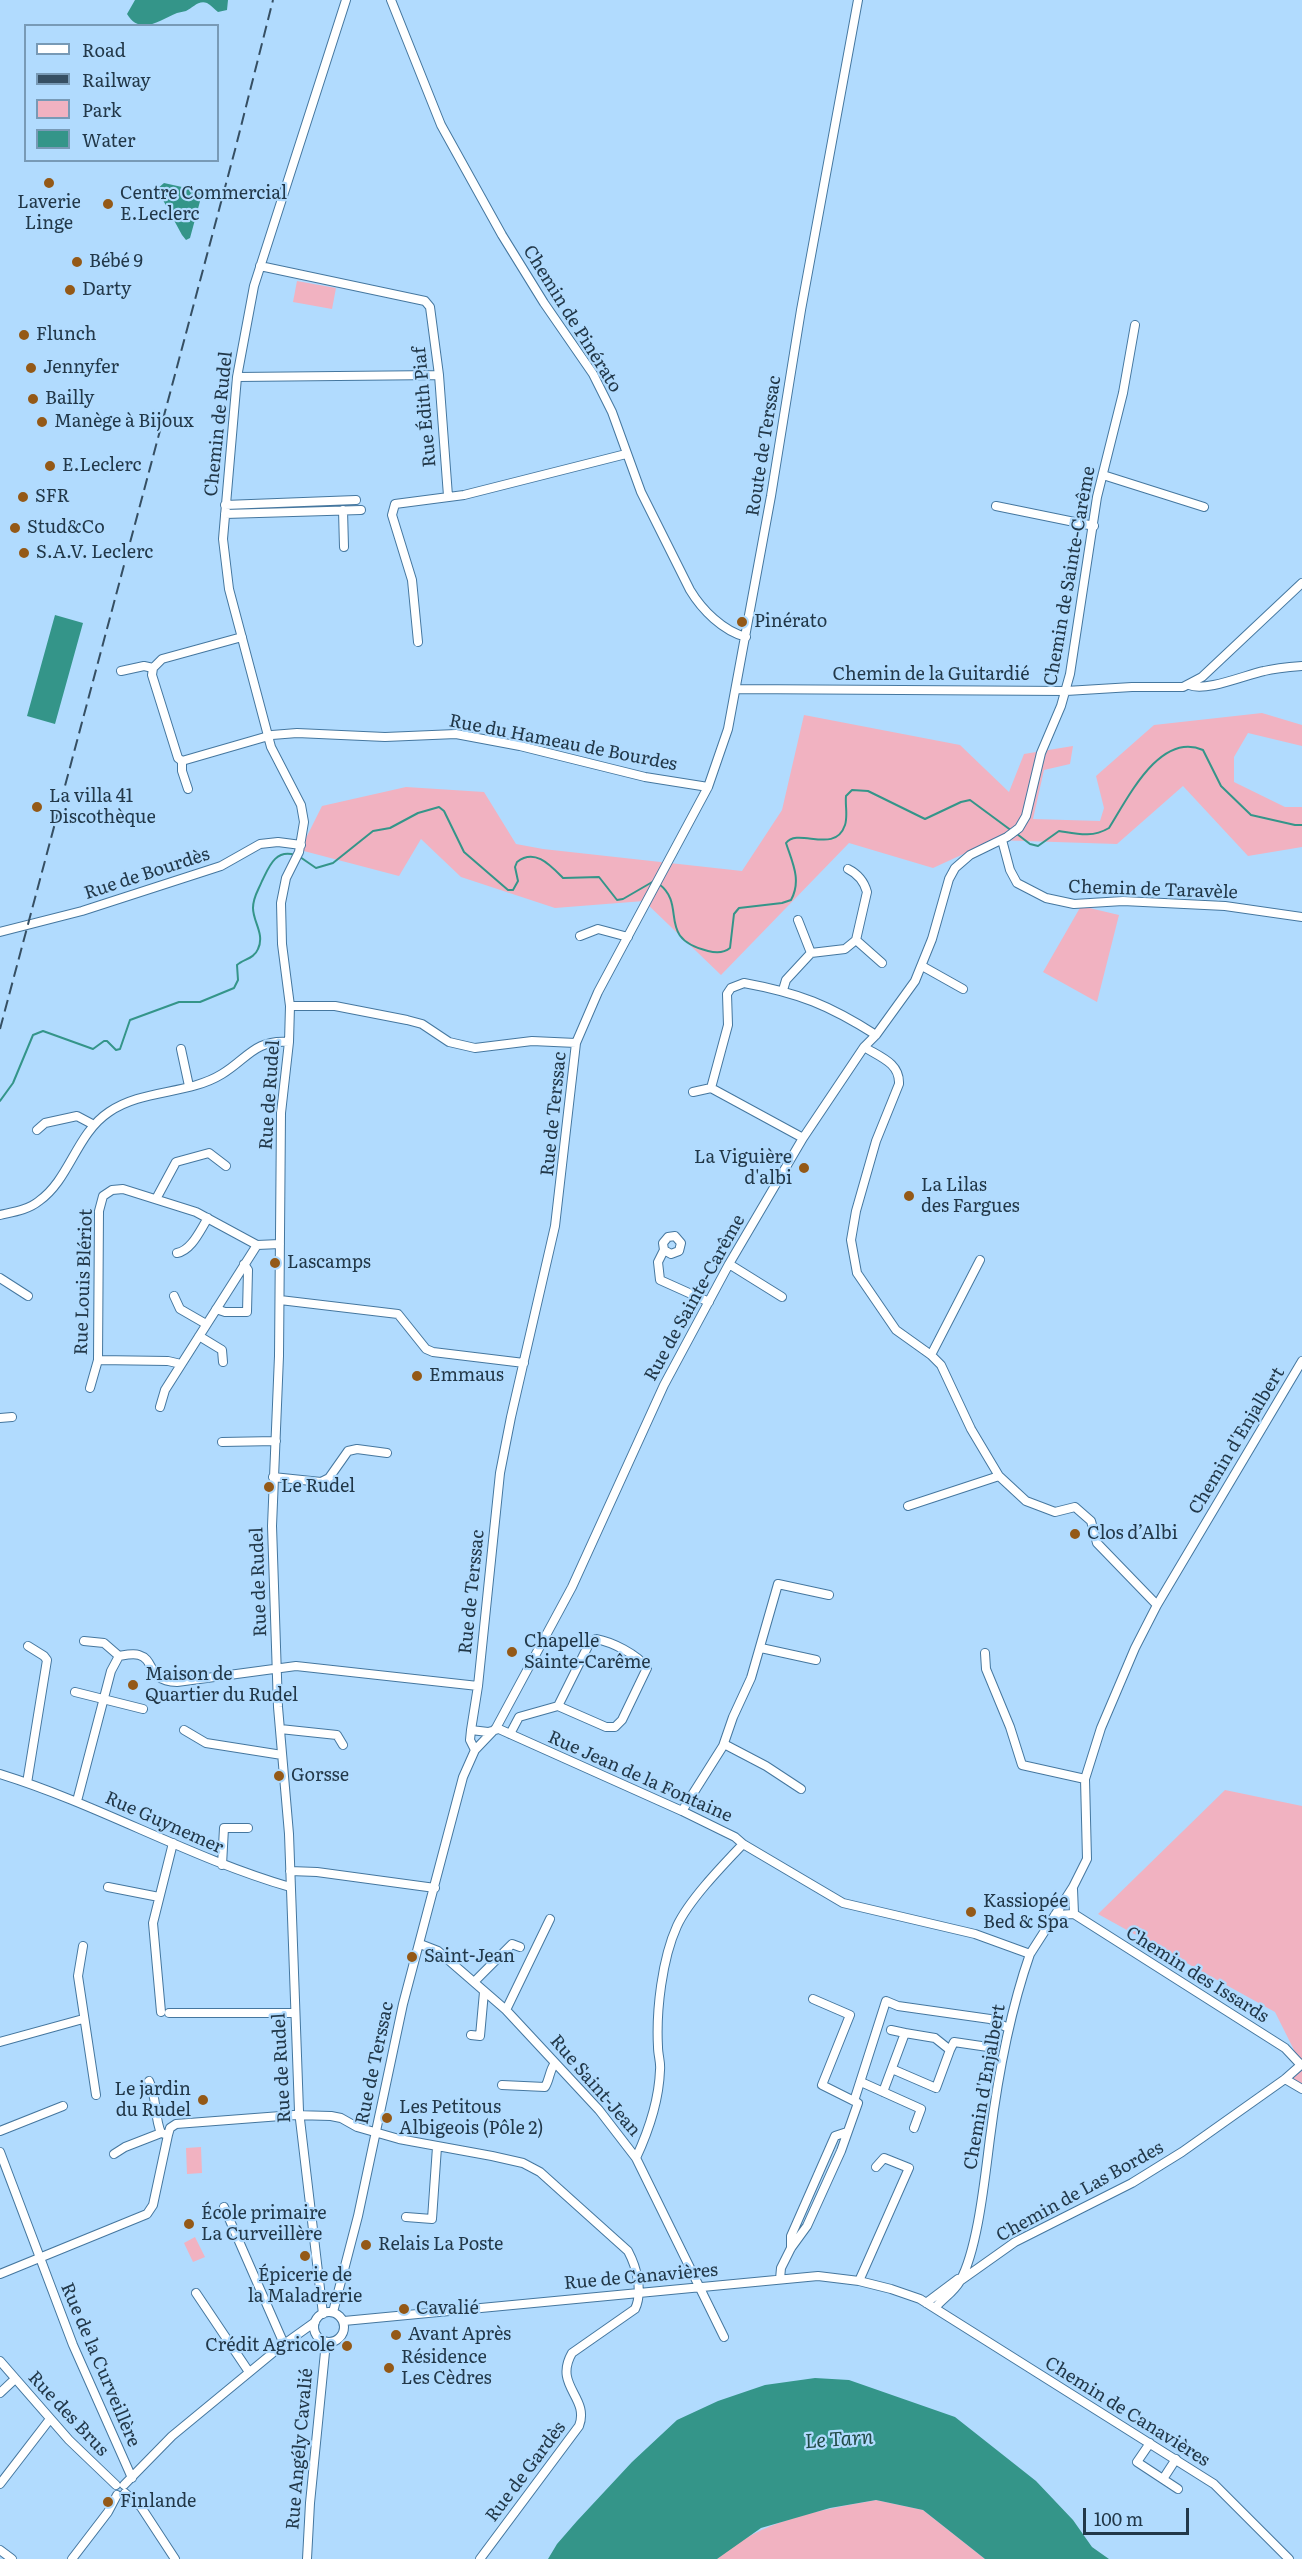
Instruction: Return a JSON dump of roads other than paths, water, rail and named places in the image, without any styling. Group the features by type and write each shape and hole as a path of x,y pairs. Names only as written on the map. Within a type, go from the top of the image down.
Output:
{"street":[{"name":"Chemin de Rudel","path":"300,849 304,822 301,805 271,747 229,589 223,539 237,377 254,286 346,0"},
{"name":"Chemin de Pinérato","path":"391,0 441,125 514,254 593,375 612,412 641,492 693,596 718,622 746,637"},
{"name":"Route de Terssac","path":"657,883 708,787 722,752 746,637 803,298 858,0"},
{"name":"Rue Édith Piaf","path":"260,266 425,301 430,307 439,375 448,496"},
{"name":"Chemin de Sainte-Carême","path":"1018,828 1026,816 1041,753 1065,692 1102,475 1123,393 1135,325"},
{"path":"237,377 439,375"},
{"path":"418,642 412,580 392,515 395,504 464,495 627,454"},
{"path":"1102,475 1204,507"},
{"path":"225,510 356,500"},
{"path":"996,506 1094,526"},
{"path":"225,510 361,510"},
{"path":"343,510 344,547"},
{"path":"1189,685 1202,676 1302,583"},
{"path":"188,789 182,771 182,761 178,758 152,675 153,668 162,659 242,637"},
{"path":"121,671 144,666 153,668"},
{"name":"Chemin de la Guitardié","path":"736,689 1065,692 1189,685 1199,687 1265,671 1302,666"},
{"name":"Rue du Hameau de Bourdes","path":"182,761 268,736 297,733 385,736 456,734 520,746 645,777 708,787"},
{"name":"Rue de Sainte-Carême","path":"496,1728 572,1587 664,1385 729,1264 803,1138 864,1047 903,1000 922,966 949,879 955,868 970,855 1004,838 1018,828"},
{"name":"Chemin de Taravèle","path":"1004,838 1010,870 1017,883 1046,898 1074,904 1116,901 1225,906 1302,917"},
{"name":"Rue de Bourdès","path":"0,932 82,911 215,868 260,844 278,842 300,849"},
{"name":"Rue de Rudel","path":"300,849 286,878 281,903 282,944 290,1005 289,1042 281,1113 280,1300 272,1526 280,1729 290,1872 297,2116 323,2314"},
{"path":"783,990 786,980 811,953 845,949 856,940 867,892 865,884 856,873 848,869"},
{"name":"Rue de Terssac","path":"333,2312 358,2216 403,2004 463,1777 475,1750 470,1740 478,1686 500,1473 557,1216 576,1043 595,998 657,883"},
{"path":"798,920 811,953"},
{"path":"580,936 598,929 628,937"},
{"path":"856,940 882,963"},
{"path":"922,966 963,989"},
{"path":"711,1088 728,1024 726,1000 731,988 744,983 783,990 812,999 876,1035"},
{"path":"290,1005 335,1006 407,1020 422,1024 449,1042 475,1048 532,1041 576,1043"},
{"path":"0,1215 24,1209 38,1202 49,1191 94,1125 110,1111 141,1098 221,1075 261,1045 289,1042"},
{"path":"864,1047 894,1066 899,1076 899,1084 876,1141 856,1211 852,1240 857,1273 896,1330 941,1365 971,1429 999,1476 1026,1501 1055,1512 1075,1507 1091,1521 1097,1543 1157,1605"},
{"path":"181,1049 189,1086"},
{"path":"693,1092 711,1088 803,1138"},
{"path":"37,1130 45,1123 77,1116 94,1125"},
{"path":"156,1199 176,1162 180,1159 209,1153 226,1166"},
{"name":"Rue Louis Blériot","path":"90,1389 98,1360 100,1203 104,1196 116,1189 123,1189 156,1199 208,1218 257,1245"},
{"path":"177,1253 185,1251 208,1218"},
{"path":"160,1407 161,1396 257,1245 280,1244"},
{"path":"664,1251 658,1262 660,1280 708,1302"},
{"path":"931,1355 980,1260"},
{"path":"216,1309 225,1312 247,1311 248,1270 244,1264"},
{"path":"729,1264 782,1297"},
{"path":"0,1278 28,1296"},
{"path":"174,1296 180,1309 206,1324"},
{"path":"280,1300 398,1314 426,1349 433,1352 524,1363"},
{"path":"199,1336 222,1350 224,1362"},
{"path":"98,1360 168,1361 181,1364"},
{"name":"Chemin d'Enjalbert","path":"935,2308 961,2279 978,2217 1008,2028 1030,1954 1073,1887 1087,1859 1089,1847 1084,1797 1085,1779 1101,1728 1157,1605 1302,1361"},
{"path":"0,1418 12,1417"},
{"path":"222,1442 276,1441"},
{"path":"273,1477 321,1482 329,1478 348,1450 357,1449 387,1454"},
{"path":"908,1506 999,1476"},
{"path":"682,1811 724,1744 733,1717 751,1678 778,1584 828,1594"},
{"path":"510,1734 519,1718 558,1706 606,1727 615,1727 622,1720 647,1668 642,1661 596,1639 589,1644 558,1706"},
{"path":"84,1641 104,1643 119,1656 136,1654 146,1660 155,1675 164,1681 177,1682 296,1666 478,1686"},
{"path":"27,1783 47,1660 28,1646"},
{"path":"761,1648 816,1660"},
{"path":"985,1653 986,1669 1010,1727 1022,1765 1085,1779"},
{"path":"77,1801 111,1671 119,1656"},
{"path":"75,1692 143,1709"},
{"path":"475,1750 496,1728"},
{"name":"Rue Jean de la Fontaine","path":"471,1730 488,1732 496,1728 682,1811 735,1837 743,1844 687,1908 676,1927 663,1977 657,2097 649,2130 636,2157"},
{"path":"280,1729 337,1735 343,1745"},
{"path":"184,1730 206,1743 282,1755"},
{"path":"724,1744 766,1766 801,1790"},
{"name":"Rue Guynemer","path":"0,1774 77,1801 222,1865 290,1887"},
{"path":"222,1865 224,1828 248,1828"},
{"path":"173,1843 152,1934 165,2013 294,2013"},
{"path":"743,1844 843,1904 975,1934 1030,1954"},
{"path":"290,1872 317,1872 435,1888"},
{"path":"108,1887 159,1897"},
{"path":"1056,1915 1074,1914 1073,1887"},
{"name":"Chemin des Issards","path":"1074,1914 1275,2042 1302,2064"},
{"path":"506,2010 550,1919"},
{"name":"Rue Saint-Jean","path":"420,1944 438,1951 506,2010 598,2110 636,2157 723,2337"},
{"path":"474,1982 512,1944 520,1947"},
{"path":"83,1946 78,1976 96,2095"},
{"path":"471,2035 480,2036 484,1992"},
{"path":"780,2279 781,2268 791,2248 807,2226 841,2151 858,2103 822,2085 850,2015 813,1999"},
{"path":"854,2101 886,2001 898,2006 990,2019 1008,2028"},
{"path":"0,2042 83,2019"},
{"path":"891,2030 934,2038 950,2050"},
{"path":"883,2092 904,2033"},
{"path":"892,2069 936,2088 954,2042 987,2047"},
{"path":"502,2085 544,2087 549,2082 551,2069 555,2063"},
{"name":"Chemin de Las Bordes","path":"961,2279 1015,2242 1132,2183 1182,2152 1286,2079 1302,2064"},
{"path":"1286,2079 1302,2090"},
{"path":"0,2274 147,2214 153,2205 164,2134 155,2118 153,2089 149,2081"},
{"path":"861,2082 921,2109 914,2128"},
{"path":"0,2131 63,2106"},
{"path":"114,2154 125,2146 164,2134 176,2124 297,2116 341,2118 375,2133 523,2163 540,2172 628,2251 634,2262 639,2293"},
{"path":"791,2248 791,2236 835,2136 847,2132"},
{"path":"406,2217 432,2219 437,2146"},
{"name":"Rue de la Curveillère","path":"0,2151 73,2345 132,2478"},
{"path":"859,2281 909,2168 884,2158 876,2167"},
{"path":"224,2207 284,2344"},
{"path":"797,2223 807,2226"},
{"name":"Rue de Canavières","path":"344,2321 818,2276 859,2281 891,2289 935,2308"},
{"path":"926,2303 961,2279"},
{"path":"196,2293 249,2372"},
{"name":"Rue de Gardès","path":"480,2559 579,2426 582,2418 581,2408 566,2377 567,2362 572,2353 635,2309 639,2293"},
{"name":"Chemin de Canavières","path":"935,2308 1214,2484 1289,2559"},
{"path":"72,2559 108,2512 120,2490 172,2436 323,2314 333,2312 344,2321 341,2334 333,2340 326,2342 317,2338 298,2336"},
{"path":"315,2322 313,2331 317,2338"},
{"name":"Rue Angély Cavalié","path":"307,2559 310,2503 326,2342"},
{"name":"Rue des Brus","path":"0,2361 50,2419 120,2490 141,2507 175,2559"},
{"path":"0,2393 15,2379"},
{"path":"0,2484 50,2419"},
{"path":"1150,2443 1137,2462 1178,2490"},
{"path":"1162,2479 1176,2459"},
{"path":"0,2550 12,2559"}],"water":[{"path":"135,0 228,0 227,10 218,12 207,3 201,3 150,24 138,24 132,21 127,14"},
{"path":"164,183 200,191 202,194 190,238 186,240 157,189"},
{"path":"55,615 83,623 55,724 27,716"},
{"name":"Le Tarn","path":"815,2378 849,2380 955,2417 1036,2481 1073,2520 1092,2547 1109,2559 985,2559 923,2510 876,2500 830,2508 761,2528 717,2559 548,2559 557,2544 577,2521 632,2462 677,2420 718,2401 765,2385"}],"waterway":[{"path":"1017,834 1030,844 1038,846 1059,831 1091,834 1109,828 1136,785 1159,758 1173,750 1187,747 1203,750 1221,786 1251,815 1302,825"},
{"path":"659,884 671,902 674,921 682,938 708,951 720,952 730,948 734,914 739,908 791,900 796,878 786,843 799,838 825,840 840,834 846,822 846,796 852,790 868,791 925,819 970,800 1012,831"},
{"path":"300,857 316,868 333,863 373,831 390,828 418,813 439,807 444,811 464,852 508,890 513,890 518,881 515,867 517,862 530,857 542,860 563,878 599,877 617,900 623,899 654,881"},
{"path":"0,1101 13,1083 33,1035 43,1031 93,1049 107,1041 116,1050 120,1049 130,1020 179,1002 200,1002 234,988 238,980 237,965 254,955 260,944 253,908 257,891 267,870 278,857 288,854 295,855"}],"railway":[{"path":"0,1029 273,0"}],"place":[{"name":"Laverie Linge","path":"49,183"},
{"name":"Centre Commercial E.Leclerc","path":"108,204"},
{"name":"Bébé 9","path":"77,262"},
{"name":"Darty","path":"70,290"},
{"name":"Flunch","path":"24,335"},
{"name":"Jennyfer","path":"31,368"},
{"name":"Bailly","path":"33,399"},
{"name":"Manège à Bijoux","path":"42,422"},
{"name":"E.Leclerc","path":"50,466"},
{"name":"SFR","path":"23,497"},
{"name":"Stud&Co","path":"15,528"},
{"name":"S.A.V. Leclerc","path":"24,553"},
{"name":"Pinérato","path":"742,622"},
{"name":"La villa 41 Discothèque","path":"37,807"},
{"name":"La Viguière d'albi","path":"804,1168"},
{"name":"La Lilas des Fargues","path":"909,1196"},
{"name":"Lascamps","path":"275,1263"},
{"name":"Emmaus","path":"417,1376"},
{"name":"Le Rudel","path":"269,1487"},
{"name":"Clos d’Albi","path":"1075,1534"},
{"name":"Chapelle Sainte-Carême","path":"512,1652"},
{"name":"Maison de Quartier du Rudel","path":"133,1685"},
{"name":"Gorsse","path":"279,1776"},
{"name":"Kassiopée Bed & Spa","path":"971,1912"},
{"name":"Saint-Jean","path":"412,1957"},
{"name":"Le jardin du Rudel","path":"203,2100"},
{"name":"Les Petitous Albigeois (Pôle 2)","path":"387,2118"},
{"name":"École primaire La Curveillère","path":"189,2224"},
{"name":"Relais La Poste","path":"366,2245"},
{"name":"Épicerie de la Maladrerie","path":"305,2256"},
{"name":"Cavalié","path":"404,2309"},
{"name":"Avant Après","path":"396,2335"},
{"name":"Crédit Agricole","path":"347,2346"},
{"name":"Résidence Les Cèdres","path":"389,2368"},
{"name":"Finlande","path":"108,2502"}]}
